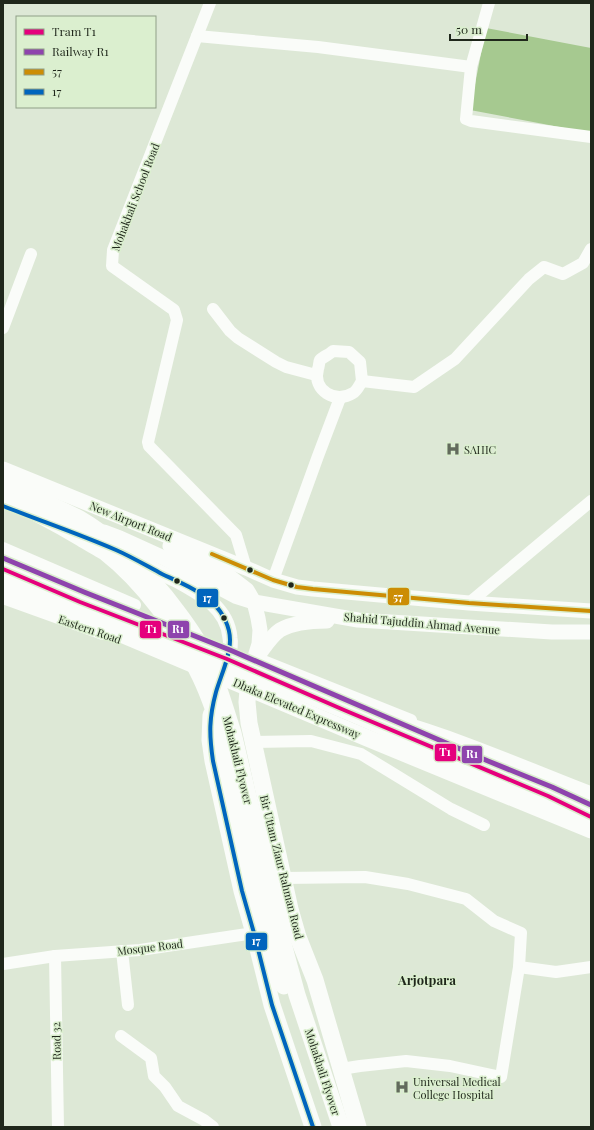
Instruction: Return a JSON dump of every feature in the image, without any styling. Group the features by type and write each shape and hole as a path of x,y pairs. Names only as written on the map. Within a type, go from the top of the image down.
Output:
{"highway":[{"name":"Mohakhali Flyover","path":"3,484 80,520 108,539 135,562 158,587 178,612 204,654 214,676 233,733 281,936 297,995 341,1127"},
{"name":"Mohakhali Flyover","path":"3,498 61,526 103,551 120,565 153,601 170,624 198,672 219,725 268,937 330,1127"},
{"name":"Dhaka Elevated Expressway","path":"3,569 348,712 591,815"},
{"name":"Dhaka Elevated Expressway","path":"3,584 367,738 591,830"},
{"path":"230,650 210,718 210,740 213,761 233,854 272,1004 313,1127"},
{"name":"Bir Uttam Ziaur Rahman Road","path":"253,664 247,702 252,742 290,909 298,937 315,980 358,1127"},
{"path":"348,712 370,715 437,735 591,795"}],"main road":[{"name":"New Airport Road","path":"3,469 273,580"},
{"path":"76,498 103,516 141,532 230,577 247,590 254,602"},
{"path":"3,505 116,551 185,585 206,598 214,604 227,625 230,638 230,650"},
{"name":"Shahid Tajuddin Ahmad Avenue","path":"3,505 76,522 120,538 164,558 236,596 254,602 358,620 544,632 591,632"},
{"path":"273,580 297,587 313,589 591,611"},
{"name":"Bir Uttam Ziaur Rahman Road","path":"253,664 259,644 260,630 254,602"},
{"path":"253,664 279,631 290,626 310,621 358,620"}],"street":[{"name":"Mohakhali School Road","path":"210,3 113,250 112,266 174,310 177,320 148,442 149,446 236,535 252,571"},
{"path":"489,3 471,67 466,119 471,121 591,137"},
{"path":"197,36 318,47 471,67"},
{"path":"362,381 414,387 455,358 529,279 544,267 563,274 583,263 591,249"},
{"path":"3,328 5,315 31,254"},
{"path":"213,309 230,331 238,338 286,367 316,375"},
{"path":"333,351 349,352 360,362 362,381 354,393 340,398 330,395 321,388 316,375 320,360 333,351"},
{"path":"273,580 340,398"},
{"path":"469,602 591,501"},
{"path":"3,548 135,605"},
{"name":"Eastern Road","path":"3,598 95,632 223,670"},
{"path":"253,664 591,792"},
{"path":"253,664 277,688 591,826"},
{"path":"252,742 311,740 361,754 451,809 484,825"},
{"path":"283,878 365,877 408,884 466,899 494,921 521,933 520,967 501,1077 450,1066 406,1061 341,1069"},
{"name":"Mosque Road","path":"3,964 55,956 140,950 254,933 290,909"},
{"path":"122,952 128,1005"},
{"name":"Road 32","path":"55,956 58,1127"},
{"path":"520,967 556,972 591,968"},
{"path":"121,1036 150,1058 154,1076 165,1087 178,1106 214,1127"}],"shaded area":[{"path":"486,28 591,48 591,133 470,110"}],"tram line":[{"name":"T1","path":"3,569 80,602 227,659 548,796 591,817"}],"rail line":[{"name":"R1","path":"3,558 230,650 591,805"}],"transit line":[{"name":"17","path":"3,506 116,550 190,587 209,599 225,620 230,635 230,646 212,710 210,734 213,761 242,891 272,1005 313,1127"},
{"name":"57","path":"212,554 273,580 297,587 469,603 591,611"}],"place":[{"name":"SAHIC","path":"453,449"},
{"name":"Universal Medical College Hospital","path":"402,1087"}],"district":[{"name":"Arjotpara","path":"427,979"}]}
